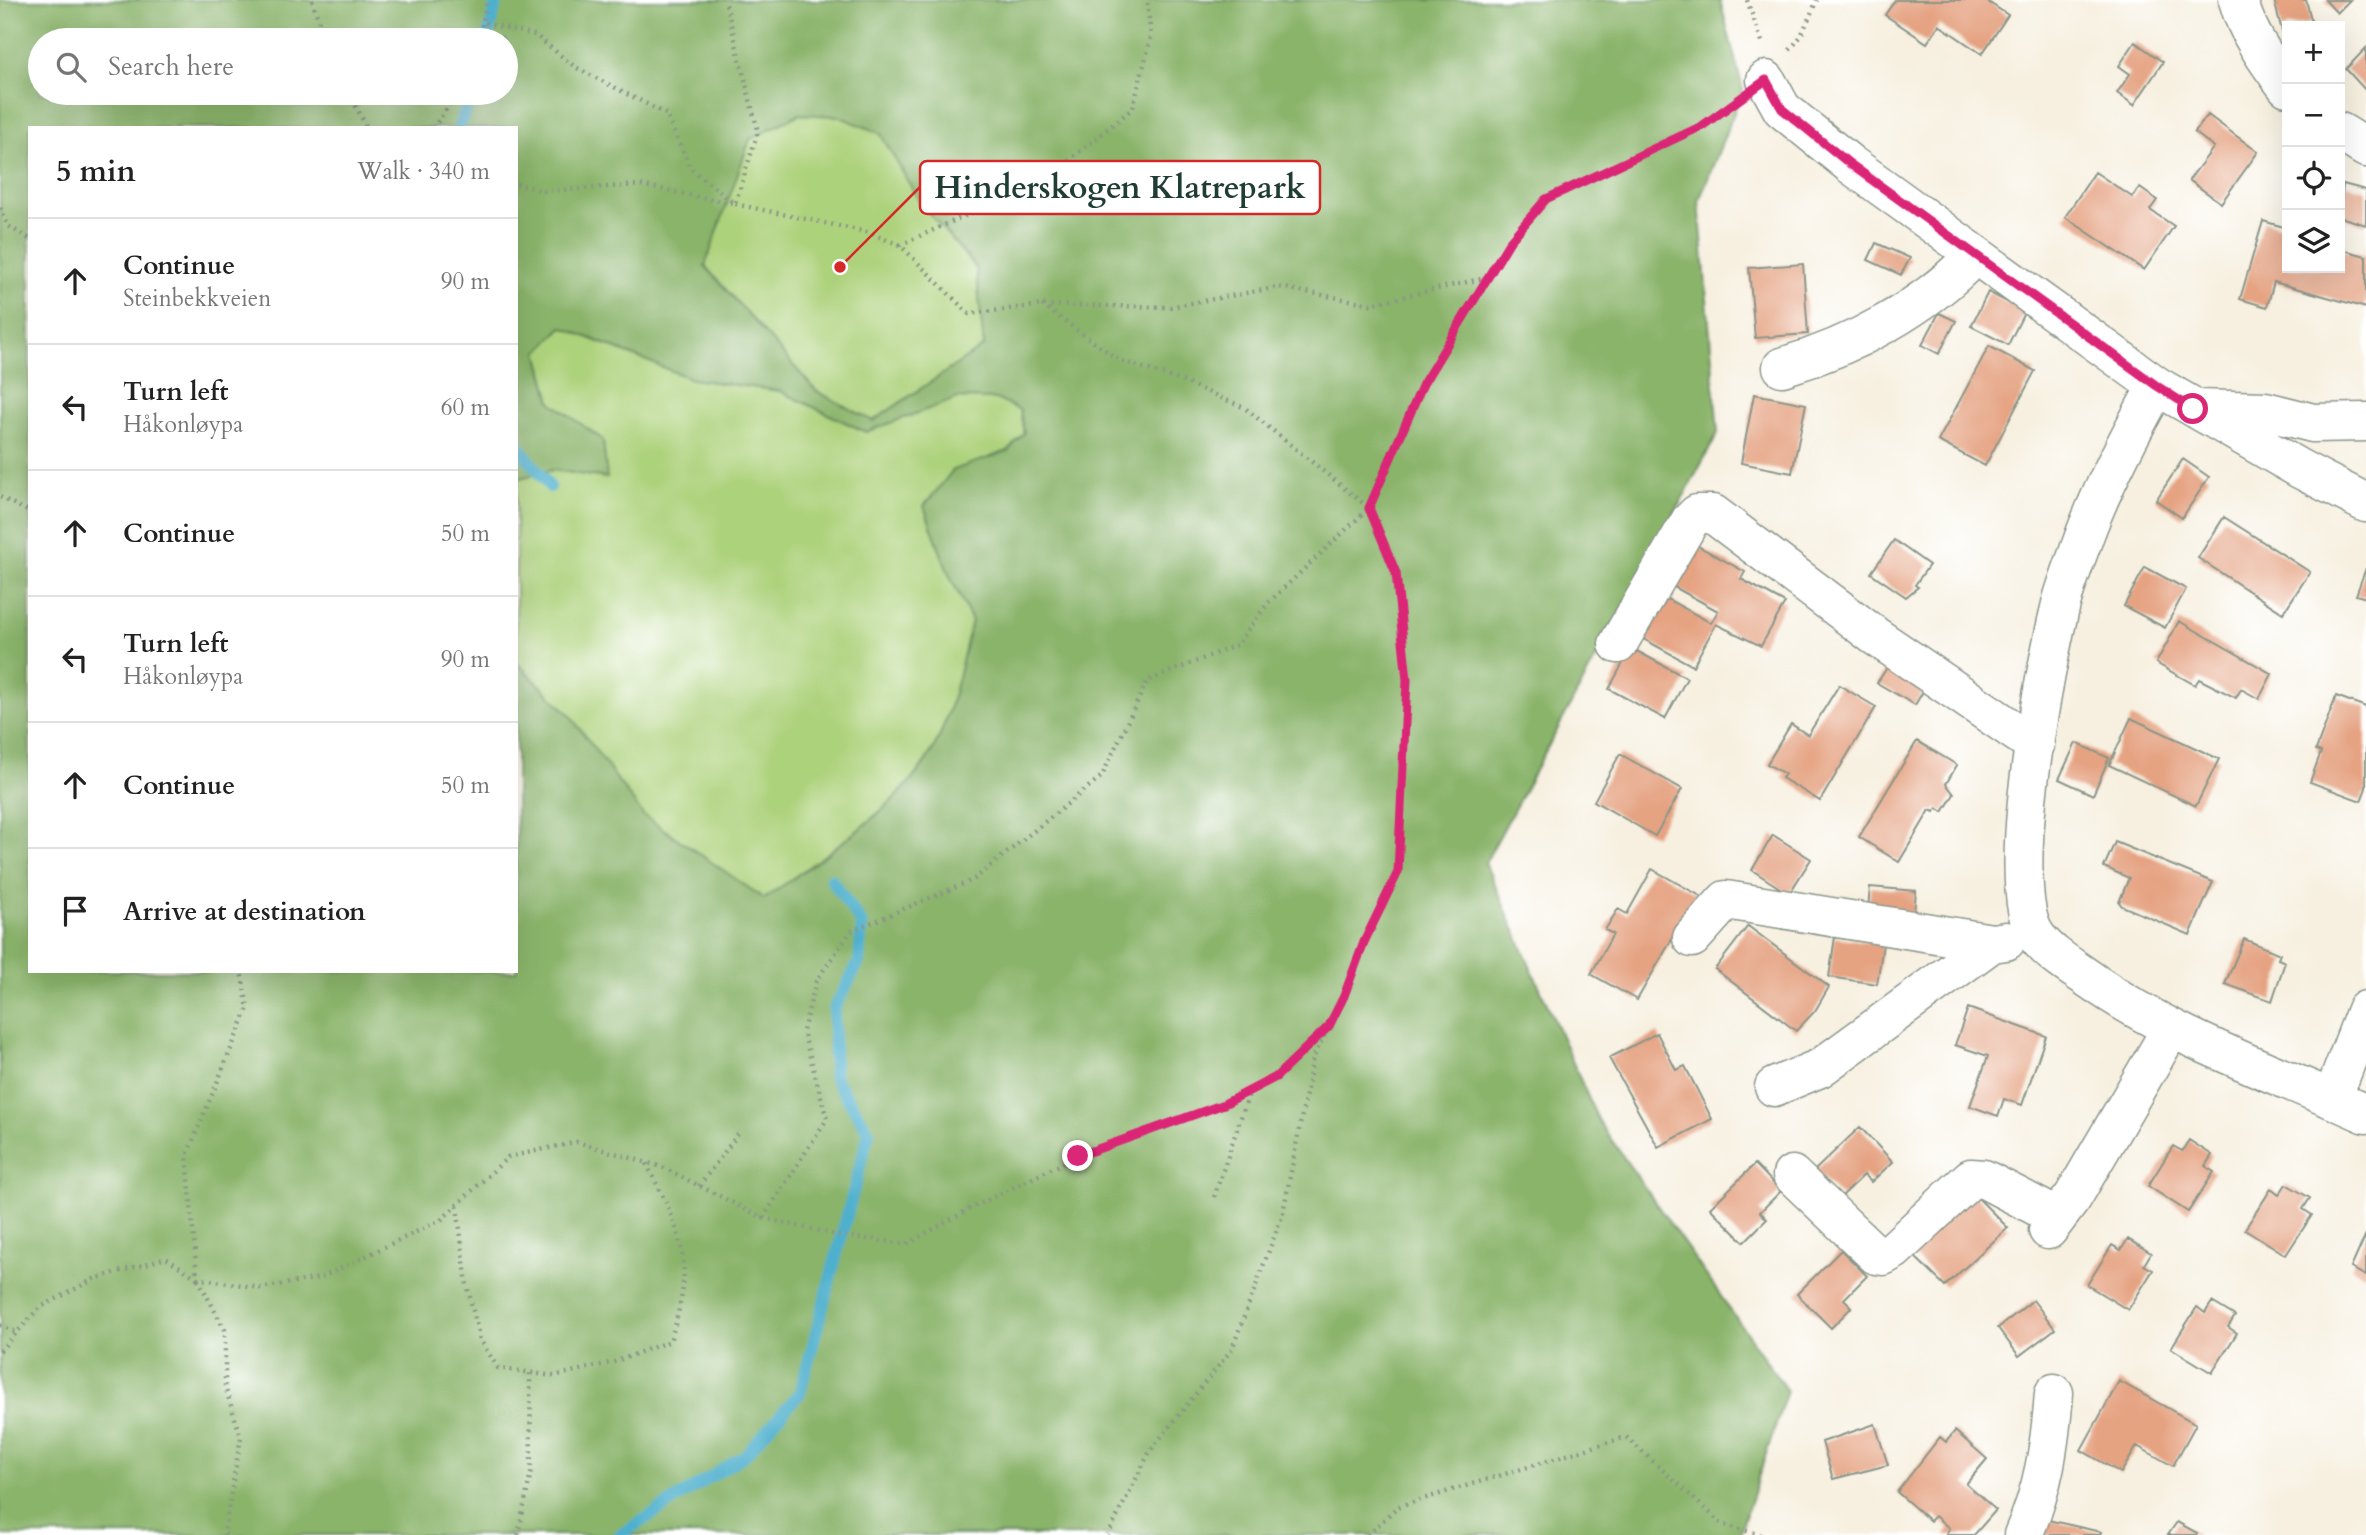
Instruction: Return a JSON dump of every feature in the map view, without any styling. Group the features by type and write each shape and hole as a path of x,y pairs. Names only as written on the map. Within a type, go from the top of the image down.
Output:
{"street":[{"path":"2238,0 2267,62 2284,84"},
{"path":"1766,80 1782,109 1850,164 2157,386 2193,409 2366,503"},
{"path":"2345,135 2366,148"},
{"path":"1782,367 1831,352 1855,341 1939,288 1975,255"},
{"path":"2157,386 2124,445 2086,531 2065,592 2035,745 2023,864 2024,900 2035,935 2051,952 2109,993 2171,1029 2366,1114"},
{"path":"2193,409 2266,411 2313,423 2366,422"},
{"path":"1618,644 1690,521 1697,514 1713,514 1875,636 2035,745"},
{"path":"1692,938 1727,900 1992,943 2035,935"},
{"path":"1774,1087 1820,1068 1992,943"},
{"path":"2332,1099 2366,1010"},
{"path":"1792,1175 1876,1255 1894,1250 1971,1178 1984,1179 2053,1224 2171,1029"},
{"path":"2023,1535 2039,1499 2049,1455 2054,1393"}],"path":[{"path":"312,0 322,28"},
{"path":"483,28 486,0"},
{"path":"724,0 758,132 735,204"},
{"path":"900,245 1045,180 1133,108 1151,37 1147,0"},
{"path":"763,1218 827,1119 803,1031 816,981 851,931 973,880 1102,776 1147,681 1237,645 1268,603 1369,508 1423,384 1510,241 1546,199 1702,126 1766,80 1801,36 1817,0"},
{"path":"485,23 506,28"},
{"path":"518,31 535,35 575,67 666,114 691,169 735,204"},
{"path":"355,105 366,126"},
{"path":"434,126 449,105"},
{"path":"518,184 545,191 639,185 866,232 900,245 969,314 1042,305 1170,307 1279,287 1371,304 1490,276"},
{"path":"0,208 8,226 28,238"},
{"path":"1042,305 1119,360 1182,381 1245,408 1369,508 1396,573 1407,680 1398,872 1364,942 1344,996 1313,1058 1283,1213 1232,1349 1150,1451 1108,1535"},
{"path":"0,497 28,511"},
{"path":"226,1535 224,1533 240,1437 225,1387 225,1330 197,1278 187,1155 248,1008 241,973"},
{"path":"0,1351 39,1308 94,1279 166,1258 197,1278 260,1288 320,1278 441,1220 508,1157 577,1142 662,1167 763,1218 841,1236 907,1244 969,1209 1078,1156 1224,1104 1276,1077 1329,1026"},
{"path":"1214,1197 1250,1090"},
{"path":"699,1185 741,1130"},
{"path":"457,1206 467,1285 480,1340 498,1368 554,1376 614,1362 670,1341 683,1302 685,1260 670,1209 646,1162"},
{"path":"0,1325 16,1332"},
{"path":"518,1535 531,1472 530,1373"},
{"path":"1368,1535 1397,1507 1626,1437 1722,1524 1761,1535"}],"green space":[{"path":"0,0 1720,0 1743,90 1699,201 1718,433 1485,863 1599,1122 1787,1391 1739,1535 0,1535","holes":["799,114 838,116 880,133 921,204 976,267 984,346 873,421 816,391 705,266 750,139"]},
{"path":"799,114 838,116 880,133 921,204 976,268 984,346 873,421 816,391 704,266 750,139"},
{"path":"562,327 692,379 780,391 865,432 958,398 996,399 1020,410 1024,433 1008,451 954,470 924,506 948,572 972,621 945,721 927,760 909,783 863,826 764,899 643,815 569,714 518,664 518,478 552,470 606,478 603,440 551,402 538,352"}],"building":[{"path":"1895,0 1985,0 2008,15 1982,54 1939,25 1927,43 1885,15"},
{"path":"2274,0 2306,0 2311,21 2282,21 2282,31"},
{"path":"2325,0 2350,0 2337,13"},
{"path":"2135,42 2163,62 2134,105 2117,93 2130,74 2119,66"},
{"path":"2366,48 2366,91 2346,69"},
{"path":"2208,115 2258,152 2221,203 2189,180 2214,147 2194,132"},
{"path":"2095,172 2132,197 2140,188 2157,200 2150,210 2174,226 2144,270 2065,217"},
{"path":"2345,185 2366,190 2366,225 2345,219"},
{"path":"2263,221 2282,227 2282,273 2345,273 2345,250 2366,256 2366,308 2274,282 2267,307 2240,299"},
{"path":"1876,243 1910,258 1901,275 1868,260"},
{"path":"1803,264 1808,334 1755,338 1749,268"},
{"path":"1988,292 2025,311 2008,345 1971,326"},
{"path":"1939,313 1956,321 1939,354 1922,345"},
{"path":"1989,346 2035,371 1985,466 1938,441"},
{"path":"1754,394 1806,404 1792,473 1741,463"},
{"path":"2183,459 2209,477 2182,518 2156,500"},
{"path":"2224,517 2310,572 2283,613 2198,558"},
{"path":"1894,540 1929,565 1915,585 1918,587 1906,597 1871,573"},
{"path":"1689,541 1745,572 1741,579 1785,603 1761,646 1716,624 1693,666 1638,636 1660,595 1711,623 1718,611 1667,583"},
{"path":"2145,567 2186,589 2165,628 2124,606"},
{"path":"2366,568 2366,598 2356,595"},
{"path":"2179,621 2272,674 2259,699 2241,689 2236,698 2199,679 2195,685 2156,663"},
{"path":"1631,648 1687,678 1665,719 1609,689"},
{"path":"1888,666 1925,688 1915,705 1877,683"},
{"path":"1839,685 1876,707 1820,801 1782,778 1785,774 1767,764 1791,724 1808,735"},
{"path":"2336,696 2366,707 2366,788 2361,801 2310,782 2321,752 2316,750"},
{"path":"2131,718 2219,759 2196,806 2109,765"},
{"path":"1917,741 1957,765 1946,784 1954,794 1943,812 1937,808 1934,812 1930,810 1899,862 1859,837"},
{"path":"2076,743 2109,758 2093,795 2059,779"},
{"path":"1620,754 1682,789 1655,836 1594,801"},
{"path":"1773,835 1811,859 1789,894 1752,870"},
{"path":"2115,842 2213,882 2190,935 2122,906 2119,902 2129,878 2104,867"},
{"path":"1652,869 1702,897 1677,942 1672,939 1637,1000 1591,974 1613,934 1605,930 1618,909 1627,914"},
{"path":"1870,887 1916,891 1914,913 1868,909"},
{"path":"1748,926 1829,987 1815,1011 1796,1031 1715,969"},
{"path":"1835,937 1883,944 1877,984 1829,977"},
{"path":"2244,939 2280,954 2278,959 2285,962 2272,1001 2225,984"},
{"path":"1968,1008 2046,1036 2022,1105 2004,1099 1998,1116 1970,1106 1988,1056 1955,1045"},
{"path":"1657,1033 1676,1070 1685,1066 1712,1119 1658,1147 1609,1058"},
{"path":"1860,1127 1893,1162 1871,1182 1864,1175 1841,1197 1815,1170"},
{"path":"2189,1140 2212,1155 2205,1166 2214,1172 2188,1212 2148,1186 2173,1146 2182,1151"},
{"path":"1755,1164 1781,1191 1760,1212 1767,1219 1744,1242 1710,1208"},
{"path":"2286,1184 2310,1198 2303,1209 2312,1215 2286,1255 2245,1229 2271,1189 2279,1195"},
{"path":"1973,1193 2008,1228 1945,1286 1910,1252"},
{"path":"2366,1234 2366,1276 2351,1268"},
{"path":"2128,1239 2151,1253 2144,1265 2153,1270 2128,1310 2087,1285 2112,1245 2121,1250"},
{"path":"1841,1250 1867,1276 1844,1299 1852,1307 1831,1328 1797,1294"},
{"path":"2033,1300 2055,1329 2019,1356 1998,1328"},
{"path":"2212,1302 2235,1316 2228,1327 2237,1333 2212,1373 2171,1348 2197,1307 2205,1313"},
{"path":"2119,1381 2196,1424 2173,1466 2137,1446 2121,1473 2081,1450"},
{"path":"1875,1424 1888,1465 1833,1479 1822,1442"},
{"path":"1955,1431 1987,1459 1966,1484 1996,1510 1974,1535 1946,1535 1949,1528 1935,1516 1930,1521 1897,1492 1940,1437 1946,1442"},
{"path":"2039,1518 2101,1532 2100,1535 2035,1535"},
{"path":"2177,1522 2197,1533 2196,1535 2168,1535"}],"waterway":[{"path":"490,28 497,0"},
{"path":"460,126 468,105"},
{"path":"518,446 550,487"},
{"path":"620,1535 745,1455 800,1393 869,1132 834,1077 834,1009 859,962 862,924 831,879"}],"place":[{"name":"Hinderskogen Klatrepark","path":"840,267"}],"route":[{"path":"1078,1156 1224,1104 1276,1077 1329,1026 1344,996 1364,942 1398,872 1407,680 1396,573 1369,508 1423,384 1510,241 1546,199 1702,126 1766,80 1782,109 1850,164 2157,386 2193,409"}]}
